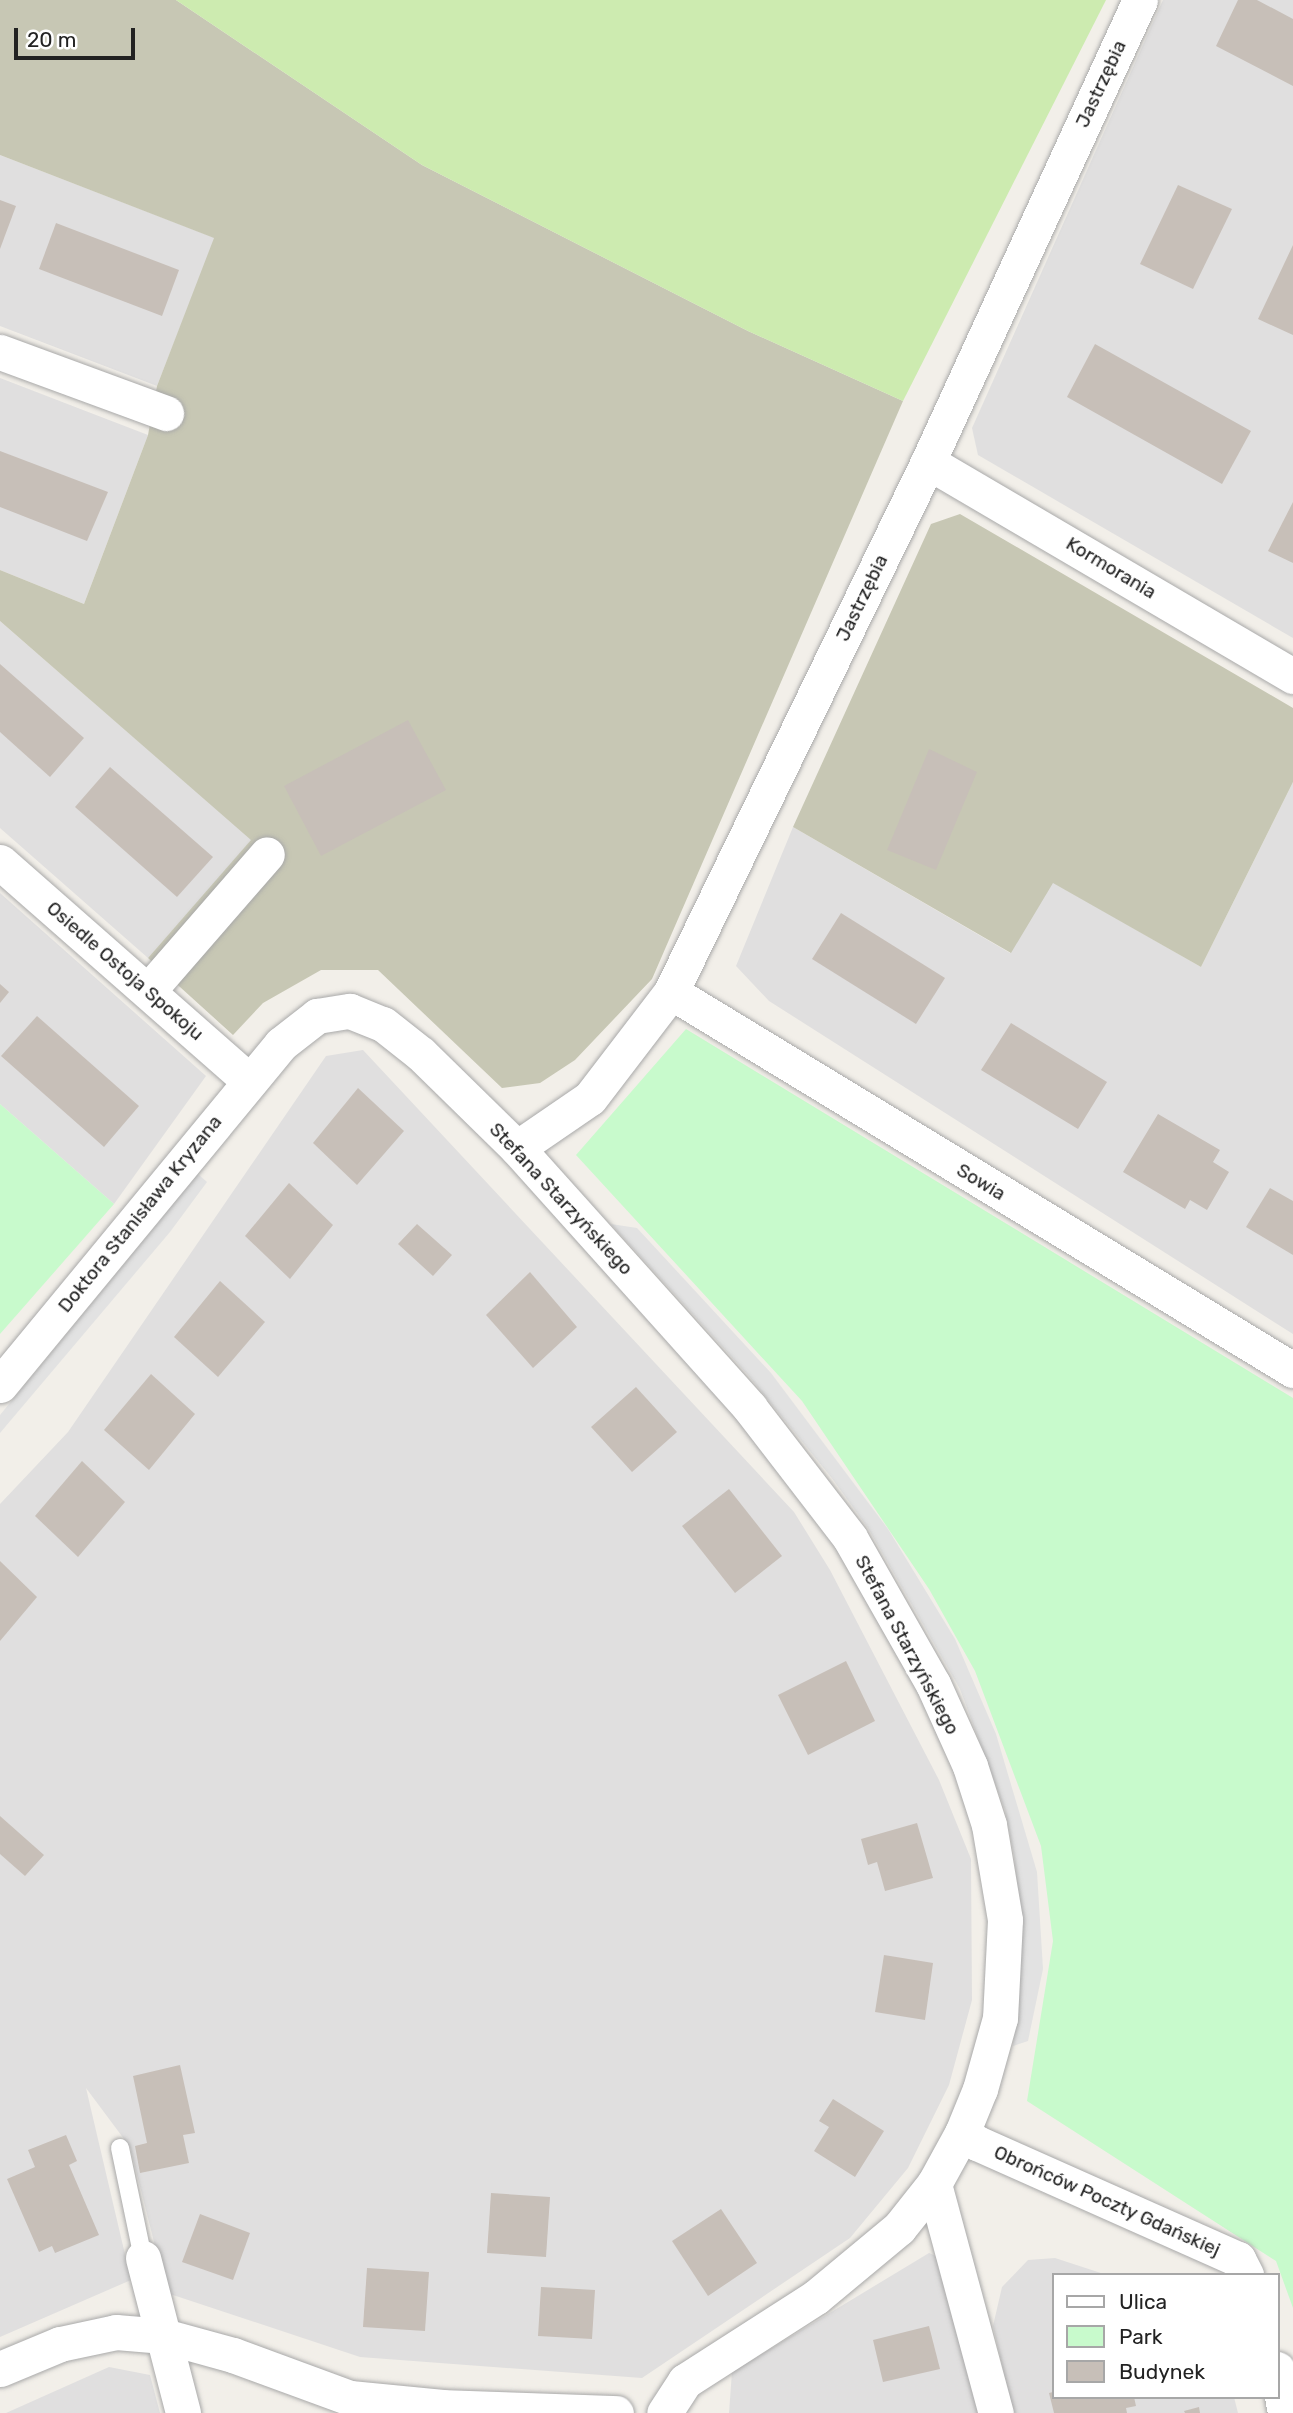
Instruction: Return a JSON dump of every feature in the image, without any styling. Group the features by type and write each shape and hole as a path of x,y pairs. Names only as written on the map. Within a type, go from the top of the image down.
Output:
{"street":[{"name":"Jastrzębia","path":"517,1148 590,1098 671,992 928,462 1140,0"},
{"path":"0,352 166,414"},
{"name":"Kormorania","path":"928,462 1293,676"},
{"path":"148,991 267,854"},
{"name":"Osiedle Ostoja Spokoju","path":"0,862 249,1081"},
{"name":"Sowia","path":"671,992 1293,1370"},
{"name":"Stefana Starzyńskiego","path":"281,1044 317,1016 350,1011 383,1024 421,1054 517,1148 750,1408 808,1480 893,1609 970,1766 1000,1878 1005,1961 1000,2018 981,2089 962,2133 934,2185 877,2250 757,2339 685,2381 664,2413"},
{"name":"Doktora Stanisława Kryzana","path":"0,1385 281,1044"},
{"name":"Obrońców Poczty Gdańskiej","path":"962,2133 977,2143 1238,2259 1245,2273"},
{"path":"934,2185 996,2413"},
{"path":"143,2258 183,2413"},
{"path":"0,2369 60,2344 116,2332 164,2336 233,2355 350,2398 443,2407 616,2413"},
{"path":"1279,2382 1284,2413"}],"lane":[{"path":"120,2148 143,2258"}],"shaded area":[{"path":"0,0 176,0 422,165 748,331 903,401 652,979 575,1060 540,1083 502,1088 378,970 321,970 263,1003 233,1035 148,958 251,840 0,621 0,570 84,604 148,435 157,386 214,238 0,155"},
{"path":"1163,0 1293,0 1293,638 978,455 972,428"},
{"path":"0,155 215,238 157,386 0,326"},
{"path":"0,378 148,435 84,604 0,570"},
{"path":"960,514 1293,708 1293,782 1201,967 1053,883 1011,953 793,827 931,524"},
{"path":"0,621 252,840 148,958 0,828"},
{"path":"1293,782 1293,1334 769,1001 736,966 793,827 1010,953 1053,882 1201,967"},
{"path":"0,893 206,1076 114,1204 0,1104"},
{"path":"363,1050 794,1512 830,1570 939,1780 971,1859 972,2000 949,2085 908,2168 850,2238 642,2378 360,2357 167,2293 130,2147 86,2088 131,2280 0,2337 0,1504 68,1432 326,1056"},
{"path":"198,1174 207,1182 170,1232 0,1433 0,1415"},
{"path":"611,1224 637,1228 771,1373 888,1529 955,1639 996,1734 1037,1872 1043,1969 1028,2041 1013,2046 1022,1936 1014,1855 1005,1810 960,1689 868,1528 831,1477 748,1375"},
{"path":"929,2253 943,2259 978,2413 729,2413 732,2372"},
{"path":"1055,2258 1101,2273 1052,2273 1052,2399 1234,2399 1238,2413 1013,2413 993,2326 1002,2287 1028,2260"},
{"path":"109,2367 150,2375 160,2413 6,2413"}],"green space":[{"path":"176,0 1106,0 903,401 748,331 422,165"},
{"path":"686,1029 1293,1398 1293,2308 1276,2261 1027,2101 1053,1941 1041,1846 975,1671 929,1589 802,1401 576,1155"},
{"path":"0,1104 114,1204 0,1334"}],"building":[{"path":"1238,0 1257,0 1293,19 1293,86 1216,46"},
{"path":"1178,185 1232,209 1193,289 1140,264"},
{"path":"0,200 16,206 0,249"},
{"path":"56,223 179,270 162,316 39,269"},
{"path":"1293,245 1293,335 1258,319"},
{"path":"1095,344 1251,431 1222,484 1067,397"},
{"path":"0,451 108,492 87,541 0,507"},
{"path":"1293,502 1293,563 1268,551"},
{"path":"0,664 84,738 50,777 0,732"},
{"path":"408,720 446,790 321,856 284,786"},
{"path":"929,749 977,772 936,870 887,850"},
{"path":"110,767 213,857 177,897 75,807"},
{"path":"841,913 945,978 916,1024 812,959"},
{"path":"0,984 9,992 0,1003"},
{"path":"37,1016 139,1106 104,1147 1,1056"},
{"path":"1011,1023 1107,1082 1078,1129 981,1070"},
{"path":"358,1088 404,1131 357,1185 313,1143"},
{"path":"1158,1114 1220,1150 1213,1162 1229,1172 1207,1210 1190,1200 1185,1209 1123,1172"},
{"path":"289,1183 333,1225 290,1279 245,1236"},
{"path":"1270,1188 1293,1201 1293,1255 1246,1227"},
{"path":"417,1224 452,1255 433,1276 398,1244"},
{"path":"530,1272 577,1327 533,1368 486,1315"},
{"path":"220,1281 265,1322 218,1377 174,1337"},
{"path":"151,1374 195,1414 149,1470 104,1430"},
{"path":"636,1387 677,1432 632,1472 591,1427"},
{"path":"82,1461 125,1502 78,1557 35,1516"},
{"path":"729,1489 782,1556 735,1593 682,1526"},
{"path":"0,1561 37,1597 0,1641"},
{"path":"846,1661 875,1721 808,1755 778,1695"},
{"path":"0,1816 44,1855 25,1876 0,1854"},
{"path":"917,1823 933,1878 885,1891 877,1862 868,1865 861,1839"},
{"path":"884,1955 933,1963 925,2020 875,2012"},
{"path":"180,2065 195,2133 183,2135 189,2163 140,2173 135,2146 147,2143 133,2076"},
{"path":"833,2099 884,2131 855,2177 814,2151 829,2127 819,2121"},
{"path":"66,2135 77,2161 69,2165 99,2235 55,2253 52,2246 39,2252 7,2179 35,2167 28,2150"},
{"path":"491,2193 550,2197 546,2257 487,2253"},
{"path":"721,2209 757,2263 708,2296 672,2241"},
{"path":"200,2214 250,2233 233,2280 182,2262"},
{"path":"367,2268 429,2272 425,2331 363,2327"},
{"path":"541,2287 595,2290 592,2339 538,2336"},
{"path":"929,2326 940,2369 883,2382 873,2340"},
{"path":"1052,2392 1052,2399 1134,2399 1136,2406 1126,2408 1127,2413 1054,2413 1049,2393"},
{"path":"1199,2407 1200,2413 1184,2411"}]}
